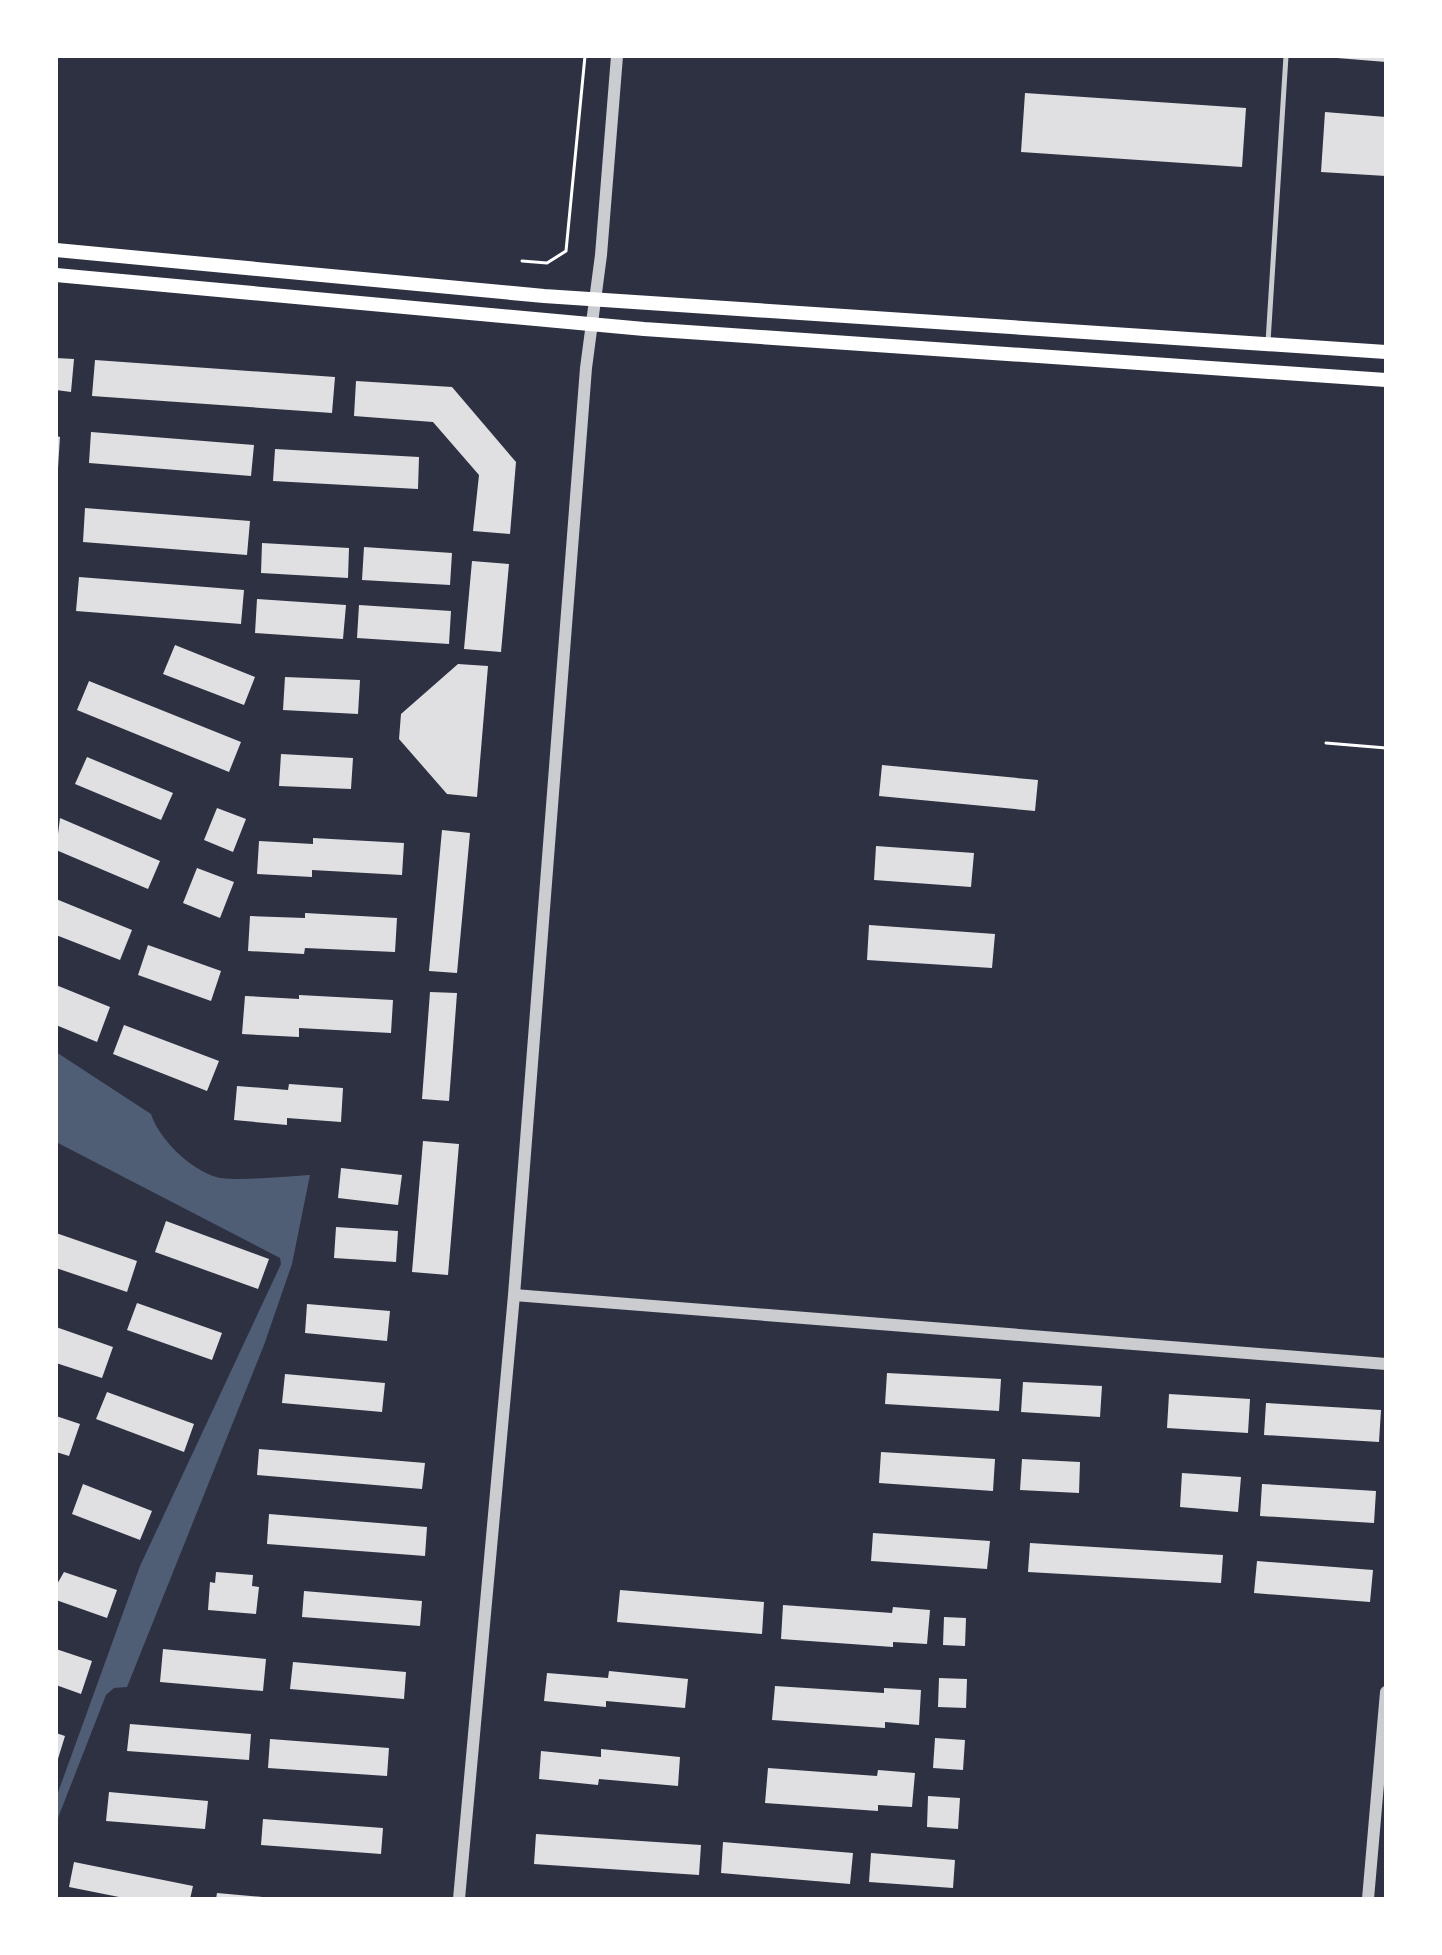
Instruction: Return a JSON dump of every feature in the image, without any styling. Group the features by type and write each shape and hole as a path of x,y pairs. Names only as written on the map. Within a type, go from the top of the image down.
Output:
{"main road":[{"path":"56,250 595,300 1386,352"},
{"path":"56,275 592,325 1386,380"}],"street":[{"path":"459,1899 514,1295 592,325 617,56"},
{"path":"514,1295 1386,1364"},
{"path":"1368,1899 1386,1692"}],"lane":[{"path":"1268,344 1286,56"}],"path":[{"path":"522,261 547,263 566,251 585,56"},
{"path":"1326,743 1386,748"}],"water":[{"path":"56,1052 151,1114 168,1143 206,1173 235,1179 310,1175 292,1264 264,1345 127,1687 114,1688 106,1695 56,1823 56,1798 140,1566 281,1264 280,1258 56,1142"}],"building":[{"path":"1386,56 1386,62 1337,58"},
{"path":"1025,93 1246,108 1242,167 1021,152"},
{"path":"1325,112 1386,117 1386,176 1321,172"},
{"path":"56,358 74,359 71,392 56,390"},
{"path":"95,360 335,377 332,413 92,396"},
{"path":"356,381 452,387 516,462 510,534 473,531 479,475 433,422 354,416"},
{"path":"91,432 254,445 251,476 89,463"},
{"path":"56,436 60,437 58,468 56,468"},
{"path":"275,449 419,457 418,489 273,481"},
{"path":"85,508 250,521 247,555 83,542"},
{"path":"262,543 349,548 348,578 261,573"},
{"path":"364,547 452,553 450,585 362,580"},
{"path":"472,561 509,564 501,652 464,649"},
{"path":"79,577 244,590 241,624 76,611"},
{"path":"257,599 346,605 343,639 255,633"},
{"path":"359,605 451,611 449,644 357,638"},
{"path":"175,645 255,677 244,705 163,674"},
{"path":"458,664 488,666 477,797 447,794 399,739 401,714"},
{"path":"285,677 360,680 358,714 283,710"},
{"path":"89,681 241,742 229,772 77,710"},
{"path":"281,754 353,758 351,789 279,786"},
{"path":"87,757 173,793 161,820 75,784"},
{"path":"882,765 1038,780 1035,811 879,796"},
{"path":"217,808 246,819 233,852 204,840"},
{"path":"60,818 160,861 148,889 56,850"},
{"path":"442,830 470,833 457,973 429,971"},
{"path":"313,838 404,843 402,875 312,870 312,877 257,874 259,841 313,844"},
{"path":"876,846 974,853 971,887 874,880"},
{"path":"197,868 234,882 220,918 183,903"},
{"path":"56,899 132,930 120,960 56,935"},
{"path":"305,913 397,918 395,952 305,948 304,954 248,951 250,916 305,918"},
{"path":"869,925 995,934 992,968 867,960"},
{"path":"148,945 221,971 211,1001 138,975"},
{"path":"56,985 110,1007 97,1042 56,1025"},
{"path":"430,992 457,993 449,1101 422,1099"},
{"path":"299,995 393,1000 391,1033 299,1028 299,1037 242,1034 245,996 299,999"},
{"path":"124,1025 219,1061 207,1091 113,1054"},
{"path":"289,1084 343,1088 341,1122 287,1118 287,1125 234,1120 237,1086 288,1090"},
{"path":"423,1141 459,1144 448,1275 412,1272"},
{"path":"341,1168 402,1175 398,1205 338,1198"},
{"path":"166,1221 269,1259 258,1289 155,1252"},
{"path":"336,1227 398,1231 396,1262 334,1258"},
{"path":"56,1233 137,1261 127,1292 56,1268"},
{"path":"137,1303 222,1333 212,1360 127,1330"},
{"path":"307,1304 390,1311 387,1341 305,1333"},
{"path":"56,1327 113,1347 102,1378 56,1363"},
{"path":"887,1373 1001,1379 999,1411 885,1404"},
{"path":"285,1374 385,1383 382,1412 282,1403"},
{"path":"1023,1382 1102,1386 1100,1417 1021,1412"},
{"path":"107,1392 194,1424 184,1452 96,1419"},
{"path":"1169,1394 1250,1399 1248,1433 1167,1428"},
{"path":"1266,1403 1381,1410 1379,1442 1264,1435"},
{"path":"56,1416 80,1424 69,1456 56,1452"},
{"path":"259,1449 425,1463 422,1489 257,1475"},
{"path":"881,1452 995,1459 993,1491 879,1483"},
{"path":"1022,1459 1080,1462 1079,1493 1020,1490"},
{"path":"1182,1473 1241,1477 1238,1512 1180,1507"},
{"path":"83,1484 152,1511 140,1540 72,1514"},
{"path":"1262,1484 1376,1491 1374,1523 1260,1516"},
{"path":"269,1514 427,1527 425,1556 267,1544"},
{"path":"873,1533 990,1541 987,1569 871,1561"},
{"path":"1030,1543 1223,1555 1221,1583 1028,1572"},
{"path":"1257,1561 1373,1570 1370,1602 1254,1593"},
{"path":"64,1572 117,1590 107,1618 56,1600 56,1586"},
{"path":"216,1572 253,1575 252,1586 259,1587 256,1614 208,1610 210,1582 215,1583"},
{"path":"620,1590 764,1602 762,1634 617,1622"},
{"path":"304,1591 422,1601 420,1626 302,1617"},
{"path":"783,1605 892,1613 893,1607 930,1610 927,1644 893,1642 893,1647 781,1639"},
{"path":"944,1617 966,1618 965,1646 943,1645"},
{"path":"56,1649 92,1661 81,1694 56,1685"},
{"path":"163,1649 266,1659 263,1691 160,1682"},
{"path":"293,1662 406,1672 404,1699 290,1689"},
{"path":"609,1671 688,1679 685,1708 606,1701 606,1707 544,1701 547,1673 608,1678"},
{"path":"939,1678 967,1679 966,1708 938,1707"},
{"path":"775,1686 884,1693 884,1688 921,1690 919,1725 885,1722 885,1728 772,1720"},
{"path":"130,1724 251,1734 249,1760 127,1751"},
{"path":"56,1733 65,1736 57,1762 56,1762"},
{"path":"935,1738 965,1740 963,1770 933,1768"},
{"path":"270,1739 389,1748 387,1776 268,1768"},
{"path":"601,1749 680,1757 678,1786 599,1779 598,1785 539,1779 541,1751 601,1757"},
{"path":"768,1768 877,1776 878,1770 915,1773 912,1807 878,1805 878,1811 765,1803"},
{"path":"109,1792 208,1801 205,1829 106,1821"},
{"path":"928,1796 960,1798 958,1829 927,1827"},
{"path":"263,1819 383,1828 381,1854 261,1845"},
{"path":"536,1834 701,1845 699,1875 534,1864"},
{"path":"723,1842 853,1853 850,1884 721,1873"},
{"path":"871,1853 955,1860 953,1888 869,1882"},
{"path":"74,1862 193,1886 190,1899 129,1899 69,1887"},
{"path":"217,1893 263,1897 263,1899 216,1899"}]}
